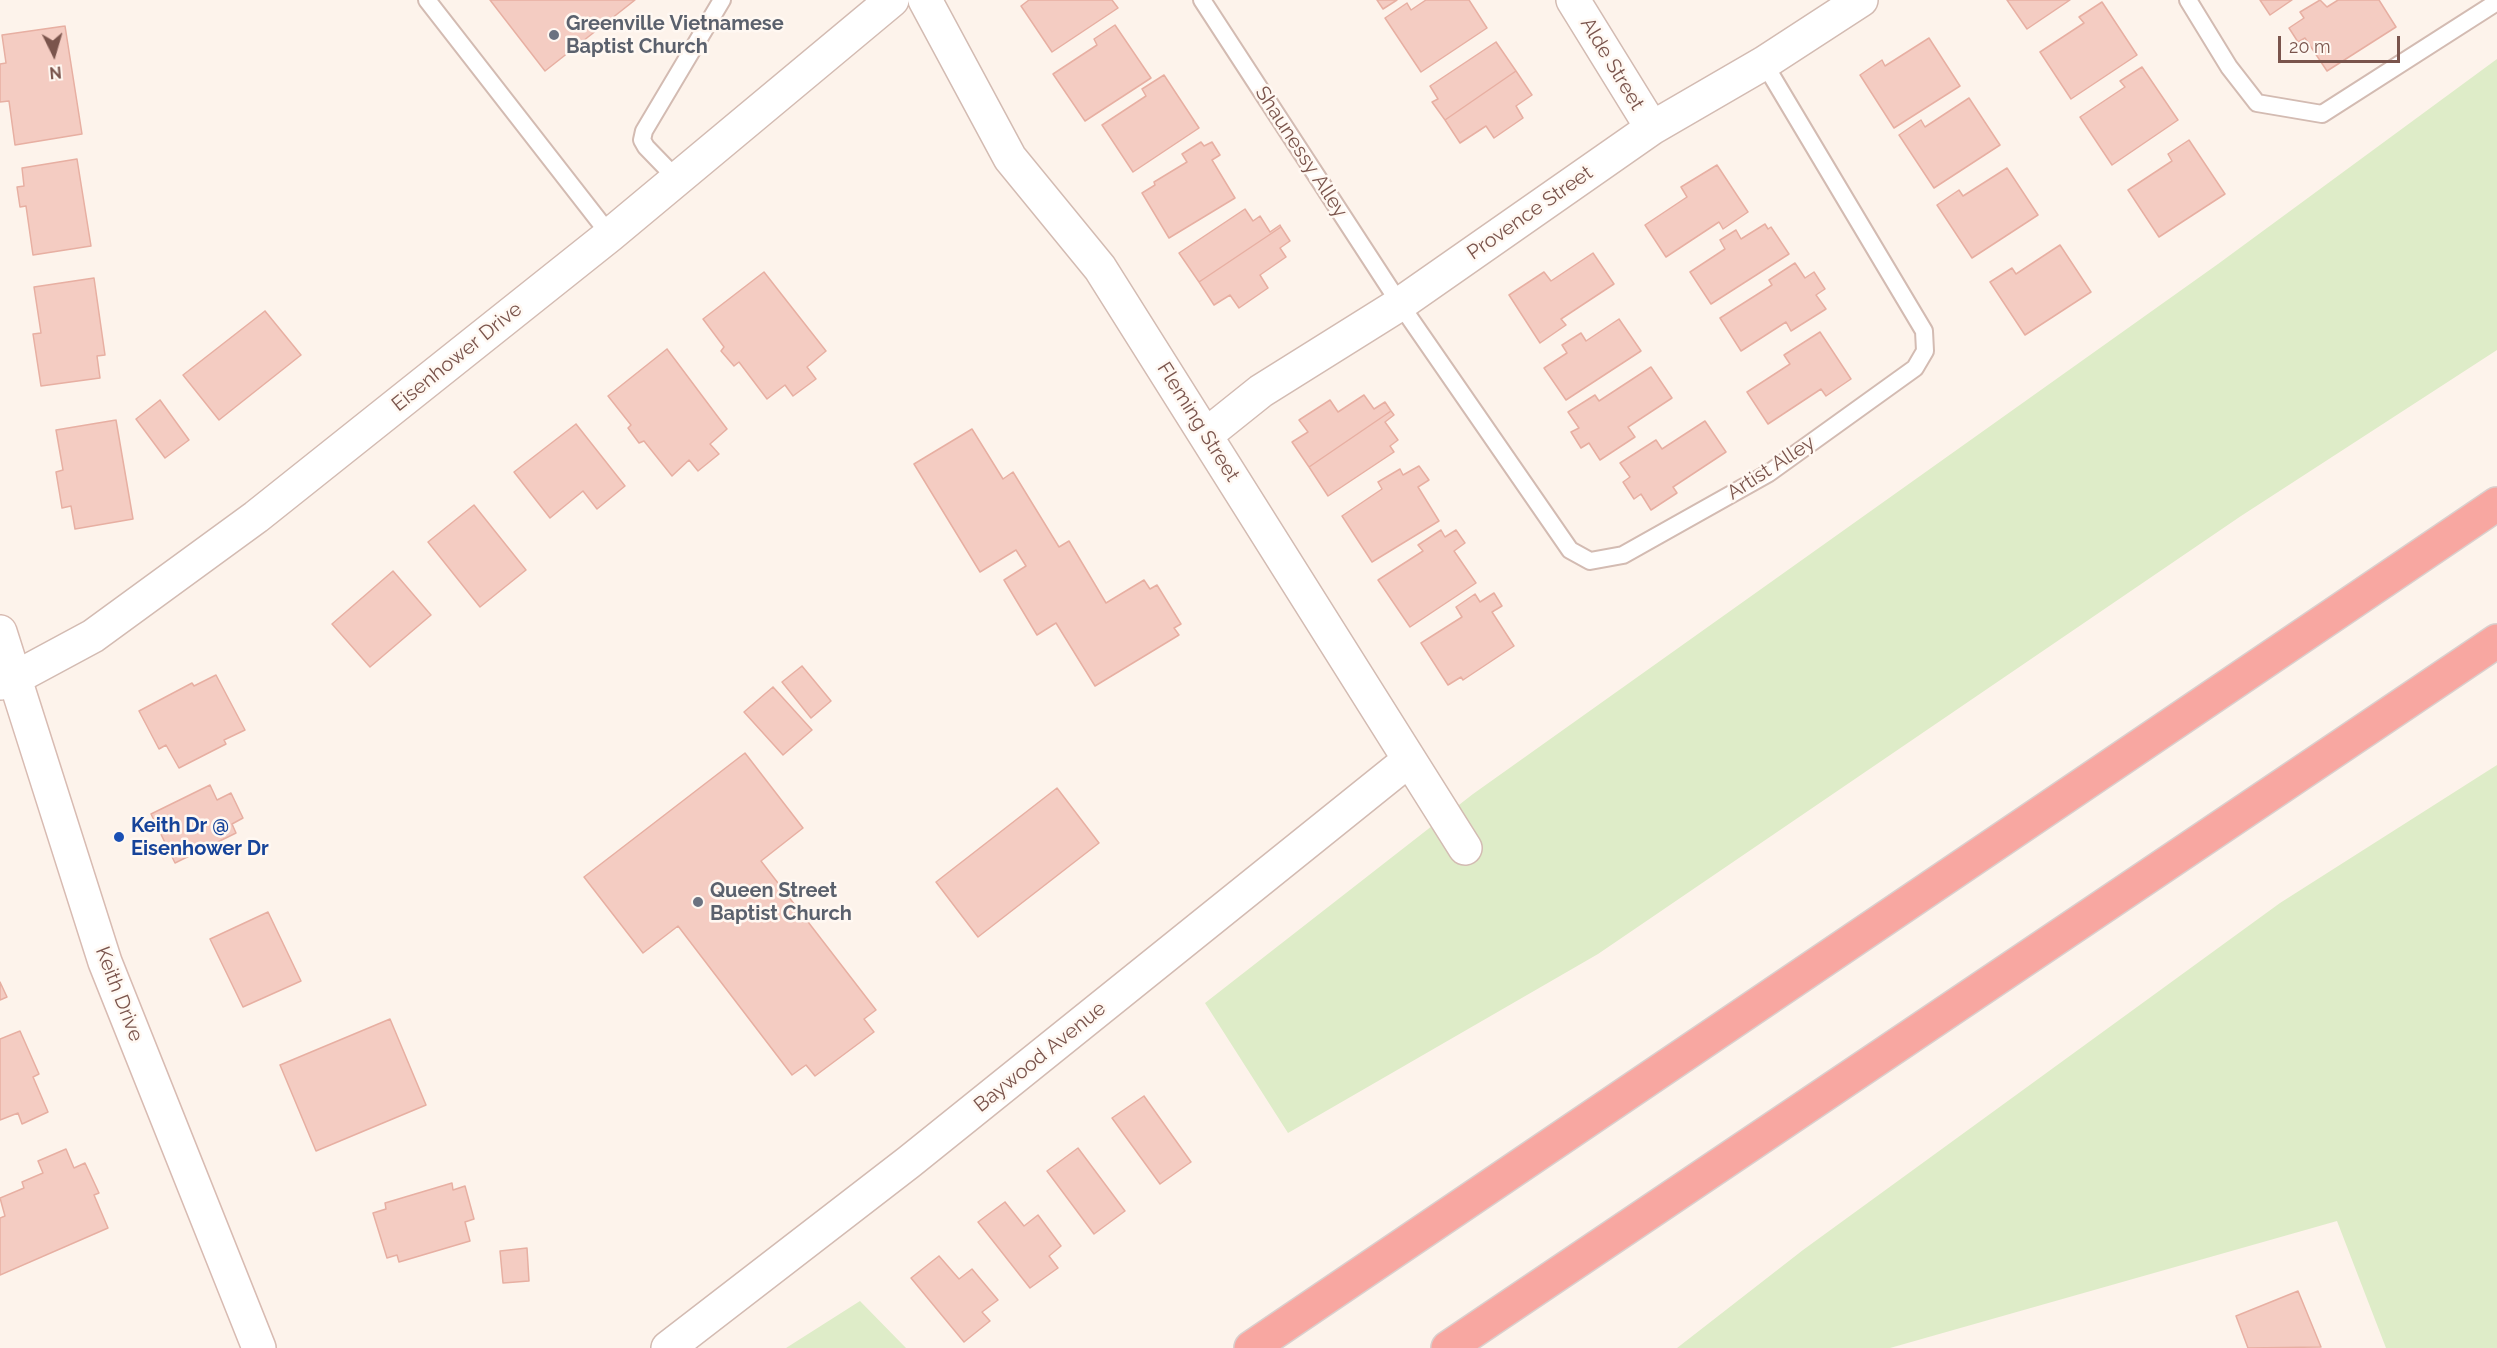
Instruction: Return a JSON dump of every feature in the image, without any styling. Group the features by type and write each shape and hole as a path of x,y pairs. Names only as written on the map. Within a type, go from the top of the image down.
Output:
{"highway":[{"path":"1251,1348 2497,504"},
{"path":"1448,1348 2497,641"}],"street":[{"name":"Eisenhower Drive","path":"7,680 93,636 256,517 610,235 892,0"},
{"name":"Fleming Street","path":"925,0 1010,158 1100,268 1465,848"},
{"name":"Alde Street","path":"1573,0 1652,128"},
{"name":"Provence Street","path":"1206,435 1261,391 1400,304 1652,128 1764,63 1861,0"},
{"name":"Keith Drive","path":"0,632 7,680 105,962 259,1348"},
{"name":"Baywood Avenue","path":"668,1348 909,1162 1409,760"}],"lane":[{"path":"427,0 610,235"},
{"path":"677,179 646,147 642,140 644,131 723,0"},
{"name":"Shaunessy Alley","path":"1202,0 1400,304"},
{"path":"2188,0 2229,68 2257,103 2322,114 2497,2"},
{"name":"Artist Alley","path":"1400,304 1570,550 1590,561 1623,555 1769,473 1915,368 1925,351 1924,331 1764,63"}],"green space":[{"path":"2497,59 2497,350 2241,516 1598,954 1288,1133 1205,1003 1473,794 2218,264"},
{"path":"2497,765 2497,1348 2386,1348 2337,1221 1890,1348 1677,1348 1803,1250 2280,903"},
{"path":"860,1301 906,1348 786,1348"}],"building":[{"name":"Greenville Vietnamese Baptist Church","path":"490,0 635,0 545,71"},
{"path":"1029,0 1112,0 1118,8 1052,52 1021,6"},
{"path":"1377,0 1397,0 1383,9"},
{"path":"1426,0 1469,0 1487,28 1421,72 1385,18 1407,3 1411,10"},
{"path":"2007,0 2070,0 2027,29"},
{"path":"2260,0 2292,0 2270,15"},
{"path":"2320,0 2327,7 2338,0 2379,0 2396,27 2327,71 2305,38 2298,42 2289,28 2304,18 2300,12"},
{"path":"2102,2 2137,55 2071,99 2040,52 2084,23 2079,17"},
{"path":"1115,25 1151,78 1085,121 1053,74 1097,45 1094,39"},
{"path":"65,26 82,134 15,145 9,101 0,102 0,64 6,63 2,35"},
{"path":"1929,38 1960,86 1894,128 1860,75 1882,60 1885,66"},
{"path":"1496,42 1516,71 1445,120 1432,102 1438,99 1430,86"},
{"path":"2142,67 2178,120 2112,165 2080,117 2125,87 2120,81"},
{"path":"1516,71 1532,95 1516,106 1523,118 1494,138 1486,126 1460,143 1445,120"},
{"path":"1164,75 1199,128 1133,172 1102,125 1146,96 1142,89"},
{"path":"1969,98 2000,145 1934,188 1899,135 1921,120 1925,127"},
{"path":"2189,140 2225,194 2159,237 2128,190 2172,161 2168,154"},
{"path":"1201,142 1204,146 1212,142 1220,155 1212,160 1235,198 1169,238 1142,193 1155,185 1154,182 1187,162 1182,154"},
{"path":"77,159 91,246 33,255 26,206 20,207 17,187 24,186 22,168"},
{"path":"1717,165 1748,212 1723,229 1719,222 1666,257 1645,225 1687,197 1681,187"},
{"path":"2007,168 2038,215 1972,258 1937,205 1959,190 1963,196"},
{"path":"1245,209 1253,221 1260,216 1270,232 1280,225 1281,227 1199,282 1179,253"},
{"path":"1765,224 1768,229 1771,227 1789,254 1711,304 1690,272 1725,249 1720,240 1736,230 1741,239"},
{"path":"1281,227 1290,241 1280,248 1286,257 1260,275 1268,288 1239,308 1230,295 1214,305 1199,282"},
{"path":"2060,245 2091,292 2025,335 1990,282 2012,268 2016,274"},
{"path":"1593,253 1614,284 1561,319 1566,325 1540,343 1509,295 1544,272 1551,281"},
{"path":"1795,263 1805,278 1814,272 1825,289 1816,295 1826,309 1791,331 1786,322 1741,351 1720,318 1772,285 1769,280"},
{"path":"764,272 826,351 807,367 816,379 793,396 785,385 767,399 739,362 734,366 721,351 724,347 703,319"},
{"path":"94,278 105,355 97,356 100,378 41,386 33,334 41,333 34,287"},
{"path":"265,311 301,355 219,420 183,375"},
{"path":"1619,319 1641,351 1566,400 1544,368 1567,353 1562,345 1581,333 1586,341"},
{"path":"1820,332 1851,379 1826,396 1821,389 1768,424 1747,392 1790,364 1784,355"},
{"path":"667,349 727,429 710,444 719,454 698,471 689,460 672,476 644,441 639,443 628,428 631,425 608,396"},
{"path":"1651,367 1672,398 1628,427 1635,437 1600,460 1589,443 1581,448 1571,432 1579,428 1568,412 1595,395 1599,401"},
{"path":"1364,395 1374,409 1385,402 1391,411 1309,467 1292,442 1308,432 1299,420 1330,400 1338,412"},
{"path":"160,400 189,440 165,458 136,419"},
{"path":"1391,411 1394,415 1385,422 1398,440 1390,446 1394,452 1328,496 1309,467"},
{"path":"116,420 133,519 75,529 71,506 62,508 56,472 63,470 56,430"},
{"path":"1705,421 1726,452 1673,487 1677,493 1651,510 1641,494 1634,499 1623,482 1630,477 1620,463 1656,440 1662,449"},
{"path":"576,424 625,486 597,509 583,491 550,518 514,472"},
{"path":"972,429 1003,479 1013,472 1059,547 1069,541 1106,603 1144,580 1150,589 1157,585 1181,624 1174,628 1179,635 1095,686 1056,623 1037,635 1004,580 1026,566 1016,550 980,572 914,464"},
{"path":"1419,466 1429,480 1418,487 1439,521 1372,562 1342,516 1382,489 1378,482 1400,469 1403,475"},
{"path":"474,505 526,570 480,607 428,542"},
{"path":"1441,530 1445,537 1456,530 1465,543 1454,551 1476,583 1410,627 1378,580 1423,551 1418,545"},
{"path":"393,571 431,615 370,667 332,624"},
{"path":"1494,593 1502,606 1492,612 1514,646 1463,680 1461,677 1448,685 1421,643 1462,617 1456,607 1475,594 1480,602"},
{"path":"802,666 831,701 811,718 782,682"},
{"path":"216,675 245,730 224,740 226,744 179,768 166,745 159,749 139,711 192,683 194,686"},
{"path":"773,687 812,730 783,755 744,712"},
{"name":"Queen Street Baptist Church","path":"745,753 803,828 761,861 876,1010 864,1019 874,1032 815,1076 806,1065 792,1075 678,926 643,953 584,877"},
{"path":"210,785 217,800 231,793 243,818 232,824 236,833 175,863 151,814"},
{"path":"1057,788 1099,843 978,937 936,882"},
{"path":"268,912 301,981 243,1007 210,939"},
{"path":"0,982 7,997 0,1000"},
{"path":"390,1019 426,1105 316,1151 280,1065"},
{"path":"20,1031 39,1074 33,1077 48,1112 22,1124 18,1113 0,1120 0,1039"},
{"path":"1144,1096 1191,1162 1160,1184 1112,1118"},
{"path":"1078,1148 1125,1211 1094,1234 1047,1171"},
{"path":"66,1149 74,1168 85,1163 99,1193 94,1195 108,1228 0,1275 0,1218 5,1216 0,1198 24,1188 22,1182 43,1173 38,1161"},
{"path":"452,1183 453,1190 465,1186 474,1219 465,1222 470,1241 399,1262 397,1255 387,1258 373,1213 386,1209 385,1203"},
{"path":"1005,1202 1024,1226 1038,1215 1061,1246 1049,1256 1058,1268 1030,1288 978,1222"},
{"path":"527,1248 529,1281 503,1283 500,1251"},
{"path":"939,1256 959,1279 972,1269 998,1300 982,1312 990,1321 964,1342 911,1278"},
{"path":"2298,1291 2321,1347 2248,1348 2236,1316"}],"place":[{"name":"Greenville Vietnamese Baptist Church","path":"554,35"},
{"name":"Keith Dr @ Eisenhower Dr","path":"119,837"},
{"name":"Queen Street Baptist Church","path":"698,902"}]}
